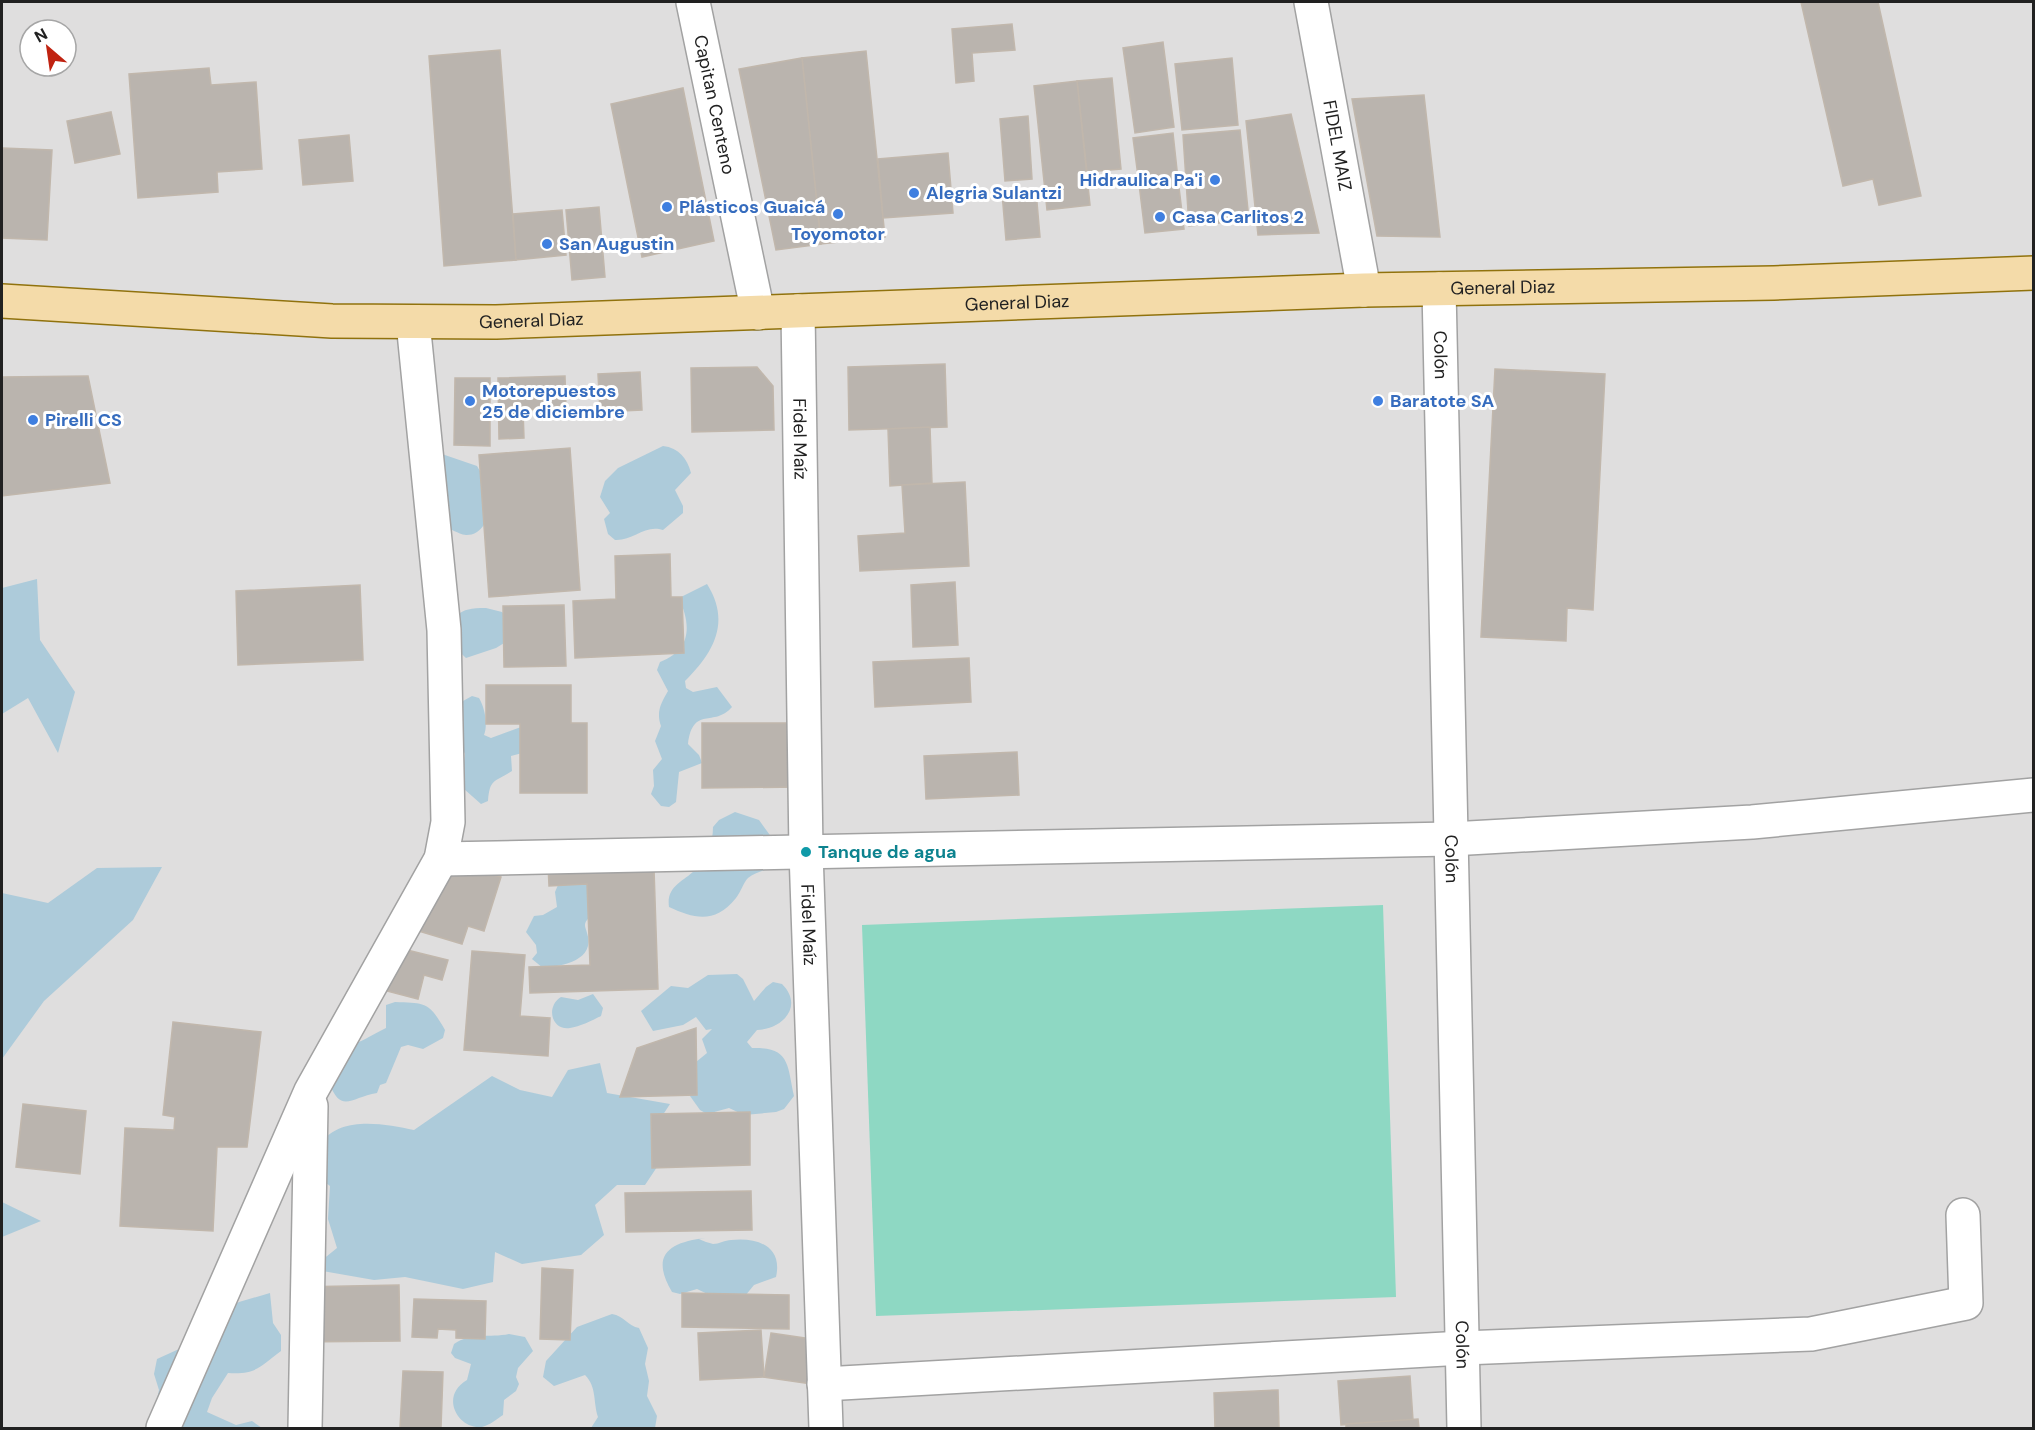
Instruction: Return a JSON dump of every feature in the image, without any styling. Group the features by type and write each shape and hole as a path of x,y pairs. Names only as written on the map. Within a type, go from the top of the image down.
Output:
{"main road":[{"name":"General Diaz","path":"2,301 332,321 496,322 1364,290 1774,283 2034,273"}],"street":[{"name":"Capitan Centeno","path":"693,2 758,313"},
{"name":"FIDEL MAIZ","path":"1311,2 1364,290"},
{"name":"Colón","path":"1439,289 1464,1428"},
{"name":"Fidel Maíz","path":"798,311 806,852 825,1428"},
{"path":"163,1428 311,1091 441,859 448,822 444,630 412,322"},
{"path":"441,859 1451,839 1752,822 2034,795"},
{"path":"305,1428 311,1091"},
{"path":"824,1384 1463,1348 1811,1334 1966,1303 1963,1215"}],"shaded area":[{"path":"2,2 2033,2 2033,1428 2,1428"}],"green space":[{"path":"1383,905 1396,1297 876,1316 862,925"}],"water":[{"path":"663,446 674,449 682,455 691,473 675,490 683,506 683,513 663,530 650,529 628,538 615,540 608,534 604,519 610,513 600,497 605,481 618,468"},
{"path":"439,453 477,466 488,483 491,501 488,517 480,530 474,534 466,535 444,528"},
{"path":"37,579 40,640 75,692 58,753 28,698 2,714 2,588"},
{"path":"707,584 718,611 716,636 704,659 685,681 686,688 693,692 717,687 732,707 725,713 699,721 694,725 688,744 699,755 702,763 679,772 676,802 669,807 661,806 651,794 654,786 653,770 662,759 655,741 661,726 659,712 668,691 657,670 660,662 678,650 686,635 686,618 679,598"},
{"path":"486,608 502,612 508,618 509,640 496,648 466,658 449,642 455,619 458,614 468,609"},
{"path":"472,696 479,698 483,707 486,722 484,735 491,738 521,727 526,752 511,756 512,771 494,782 490,788 488,801 481,804 464,789 459,767 464,762 465,754 445,711"},
{"path":"735,812 759,820 772,838 770,868 748,878 738,896 720,912 704,917 669,907 670,894 673,889 695,870 706,855 712,839 713,827 719,820"},
{"path":"580,865 603,910 586,922 589,942 587,950 582,955 568,963 543,968 532,959 537,953 536,945 526,932 534,916 543,915 557,907 555,892 558,885"},
{"path":"162,867 133,920 44,1001 2,1059 2,893 48,903 97,868"},
{"path":"737,974 743,979 754,1001 773,982 782,984 791,1000 788,1015 782,1021 766,1029 757,1030 747,1042 752,1048 764,1048 780,1054 788,1066 794,1096 784,1109 776,1112 744,1115 729,1108 707,1114 700,1110 690,1096 694,1090 696,1062 707,1053 702,1039 712,1029 706,1030 696,1017 683,1025 653,1031 641,1011 671,986 688,988 708,975"},
{"path":"593,994 603,1008 601,1016 570,1028 559,1026 555,1022 553,1006 561,997 578,1000"},
{"path":"395,1002 420,1004 430,1009 445,1030 443,1038 423,1049 408,1045 401,1047 386,1083 380,1085 377,1093 343,1101 333,1092 329,1082 344,1047 386,1028 386,1005"},
{"path":"600,1063 607,1093 670,1104 653,1130 663,1158 645,1185 617,1185 595,1205 604,1235 581,1255 522,1264 495,1252 493,1282 463,1289 405,1277 374,1280 311,1269 337,1248 328,1219 330,1186 307,1168 319,1146 330,1134 340,1128 364,1124 414,1130 492,1076 520,1090 552,1097 568,1070"},
{"path":"2,1202 41,1221 2,1237"},
{"path":"699,1239 713,1244 741,1239 759,1242 772,1251 776,1258 776,1277 754,1285 745,1296 718,1299 697,1289 680,1294 672,1292 663,1269 663,1260 673,1247"},
{"path":"270,1293 273,1323 281,1335 281,1351 252,1371 228,1373 212,1398 207,1412 236,1425 252,1421 262,1428 163,1428 156,1404 159,1390 154,1374 157,1359 201,1339 219,1342 225,1327 224,1311 239,1302"},
{"path":"612,1314 639,1328 648,1348 645,1364 649,1381 647,1396 657,1416 655,1428 591,1428 598,1417 593,1390 585,1375 554,1386 543,1377 546,1361 577,1327"},
{"path":"509,1334 525,1337 533,1351 518,1368 516,1377 519,1384 516,1391 504,1400 503,1415 493,1422 482,1427 466,1423 459,1418 453,1403 454,1395 467,1380 471,1364 455,1358 451,1353 454,1344 467,1338"}],"building":[{"path":"1801,2 1878,2 1921,196 1879,205 1873,179 1843,186"},
{"path":"1012,24 1015,50 972,53 974,81 956,83 952,29"},
{"path":"1163,42 1174,127 1135,133 1123,48"},
{"path":"500,50 516,260 444,266 429,56"},
{"path":"866,51 885,237 821,244 802,58"},
{"path":"802,58 821,244 776,250 739,69"},
{"path":"1232,58 1238,125 1182,130 1175,64"},
{"path":"209,68 211,85 256,82 262,169 217,172 218,192 138,198 129,74"},
{"path":"1112,78 1121,169 1087,172 1077,81"},
{"path":"1077,81 1090,205 1047,210 1034,86"},
{"path":"683,88 714,241 642,257 611,104"},
{"path":"1424,95 1440,237 1377,236 1352,99"},
{"path":"111,112 120,154 75,163 67,121"},
{"path":"1291,114 1319,233 1258,235 1246,121"},
{"path":"1028,116 1032,179 1005,181 1000,119"},
{"path":"1240,130 1249,220 1189,226 1183,135"},
{"path":"1173,133 1178,179 1139,184 1133,138"},
{"path":"349,135 353,181 303,185 299,140"},
{"path":"2,148 52,150 47,240 2,238"},
{"path":"948,153 953,213 883,218 878,159"},
{"path":"1178,179 1184,229 1145,233 1139,184"},
{"path":"1036,191 1040,237 1006,240 1002,193"},
{"path":"599,207 605,277 572,280 566,210"},
{"path":"562,210 566,255 516,260 513,214"},
{"path":"945,364 947,427 849,430 848,367"},
{"path":"757,367 773,386 774,430 692,432 691,368"},
{"path":"1495,369 1605,374 1593,610 1567,608 1566,641 1481,637"},
{"path":"640,372 642,410 600,412 598,374"},
{"path":"88,376 110,483 2,496 2,377"},
{"path":"565,376 566,408 523,410 524,438 499,439 498,378"},
{"path":"455,378 490,378 490,446 454,445"},
{"path":"930,427 932,483 890,486 888,429"},
{"path":"570,448 580,590 489,597 479,455"},
{"path":"965,482 969,566 860,571 858,536 905,533 902,485"},
{"path":"670,554 671,597 682,597 684,653 575,658 573,601 616,599 615,556"},
{"path":"955,582 958,645 913,647 911,585"},
{"path":"360,585 363,660 238,665 236,591"},
{"path":"564,605 566,666 504,667 503,606"},
{"path":"969,658 971,702 875,707 873,662"},
{"path":"486,685 571,685 571,723 587,723 587,793 520,793 520,724 486,724"},
{"path":"702,723 800,723 800,787 702,788"},
{"path":"1017,752 1019,795 926,799 924,756"},
{"path":"653,839 658,989 530,993 529,967 590,965 587,884 549,886 547,842"},
{"path":"425,853 501,877 484,931 468,926 462,944 402,926"},
{"path":"399,948 448,960 442,980 424,975 418,999 387,991"},
{"path":"472,951 525,955 520,1016 550,1018 548,1056 464,1050"},
{"path":"173,1022 261,1032 247,1147 217,1147 213,1231 120,1226 125,1128 174,1130 175,1117 163,1115"},
{"path":"696,1028 697,1095 620,1097 637,1048"},
{"path":"23,1104 86,1111 80,1174 16,1167"},
{"path":"750,1112 750,1165 652,1168 651,1114"},
{"path":"751,1191 752,1230 626,1232 625,1193"},
{"path":"542,1268 573,1270 570,1340 540,1339"},
{"path":"399,1285 400,1341 297,1342 297,1287"},
{"path":"682,1293 789,1295 789,1329 682,1327"},
{"path":"414,1299 486,1301 485,1339 456,1338 456,1330 438,1329 437,1338 412,1337"},
{"path":"761,1330 764,1377 700,1380 698,1333"},
{"path":"771,1333 818,1340 811,1384 764,1377"},
{"path":"403,1371 443,1372 441,1428 400,1428"},
{"path":"1410,1376 1413,1420 1341,1425 1338,1381"},
{"path":"1278,1390 1279,1428 1215,1428 1214,1393"},
{"path":"1418,1419 1419,1428 1346,1428 1346,1424"}],"place":[{"name":"Hidraulica Pa'i","path":"1215,180"},
{"name":"Alegria Sulantzi","path":"914,193"},
{"name":"Plásticos Guaicá","path":"667,207"},
{"name":"Toyomotor","path":"838,214"},
{"name":"Casa Carlitos 2","path":"1160,217"},
{"name":"San Augustin","path":"547,244"},
{"name":"Motorepuestos 25 de diciembre","path":"470,401"},
{"name":"Baratote SA","path":"1378,401"},
{"name":"Pirelli CS","path":"33,420"},
{"name":"Tanque de agua","path":"806,852"}]}
